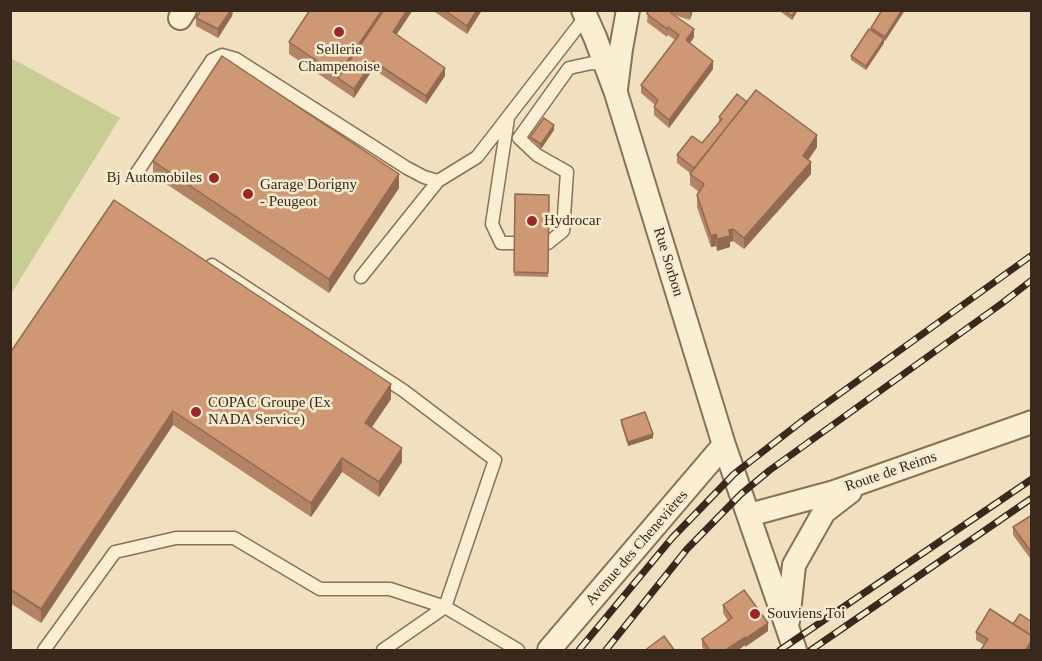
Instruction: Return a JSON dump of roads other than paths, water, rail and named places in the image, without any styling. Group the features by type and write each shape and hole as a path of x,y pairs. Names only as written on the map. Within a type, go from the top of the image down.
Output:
{"street":[{"path":"616,93 628,10"},
{"name":"Rue Sorbon","path":"584,14 616,93 724,445 795,651"},
{"name":"Route de Reims","path":"748,516 834,492 1032,422"},
{"name":"Avenue des Chenevières","path":"549,651 724,445"},
{"path":"787,628 794,565 824,512 864,482"}],"lane":[{"path":"361,277 438,181 477,157 584,14"},
{"path":"134,177 212,60 222,55 236,59 407,168 438,181"},
{"path":"548,243 564,231 567,172 537,155 519,138 569,68 592,63 605,64"},
{"path":"508,117 492,224 501,243 515,243"},
{"path":"209,264 404,391 495,460 446,607 383,651"},
{"path":"44,651 115,552 176,538 234,538 320,589 390,589 446,607 518,651"}],"railway":[{"path":"579,650 672,538 734,474 806,418 1032,255"},
{"path":"606,650 687,549 741,494 770,470 1032,280"},
{"path":"780,650 1032,479"},
{"path":"811,650 1032,498"}],"place":[{"name":"Sellerie Champenoise","path":"339,32"},
{"name":"Bj Automobiles","path":"214,178"},
{"name":"Garage Dorigny - Peugeot","path":"248,194"},
{"name":"Hydrocar","path":"532,221"},
{"name":"COPAC Groupe (Ex NADA Service)","path":"196,412"},
{"name":"Souviens Toi","path":"755,614"}]}
